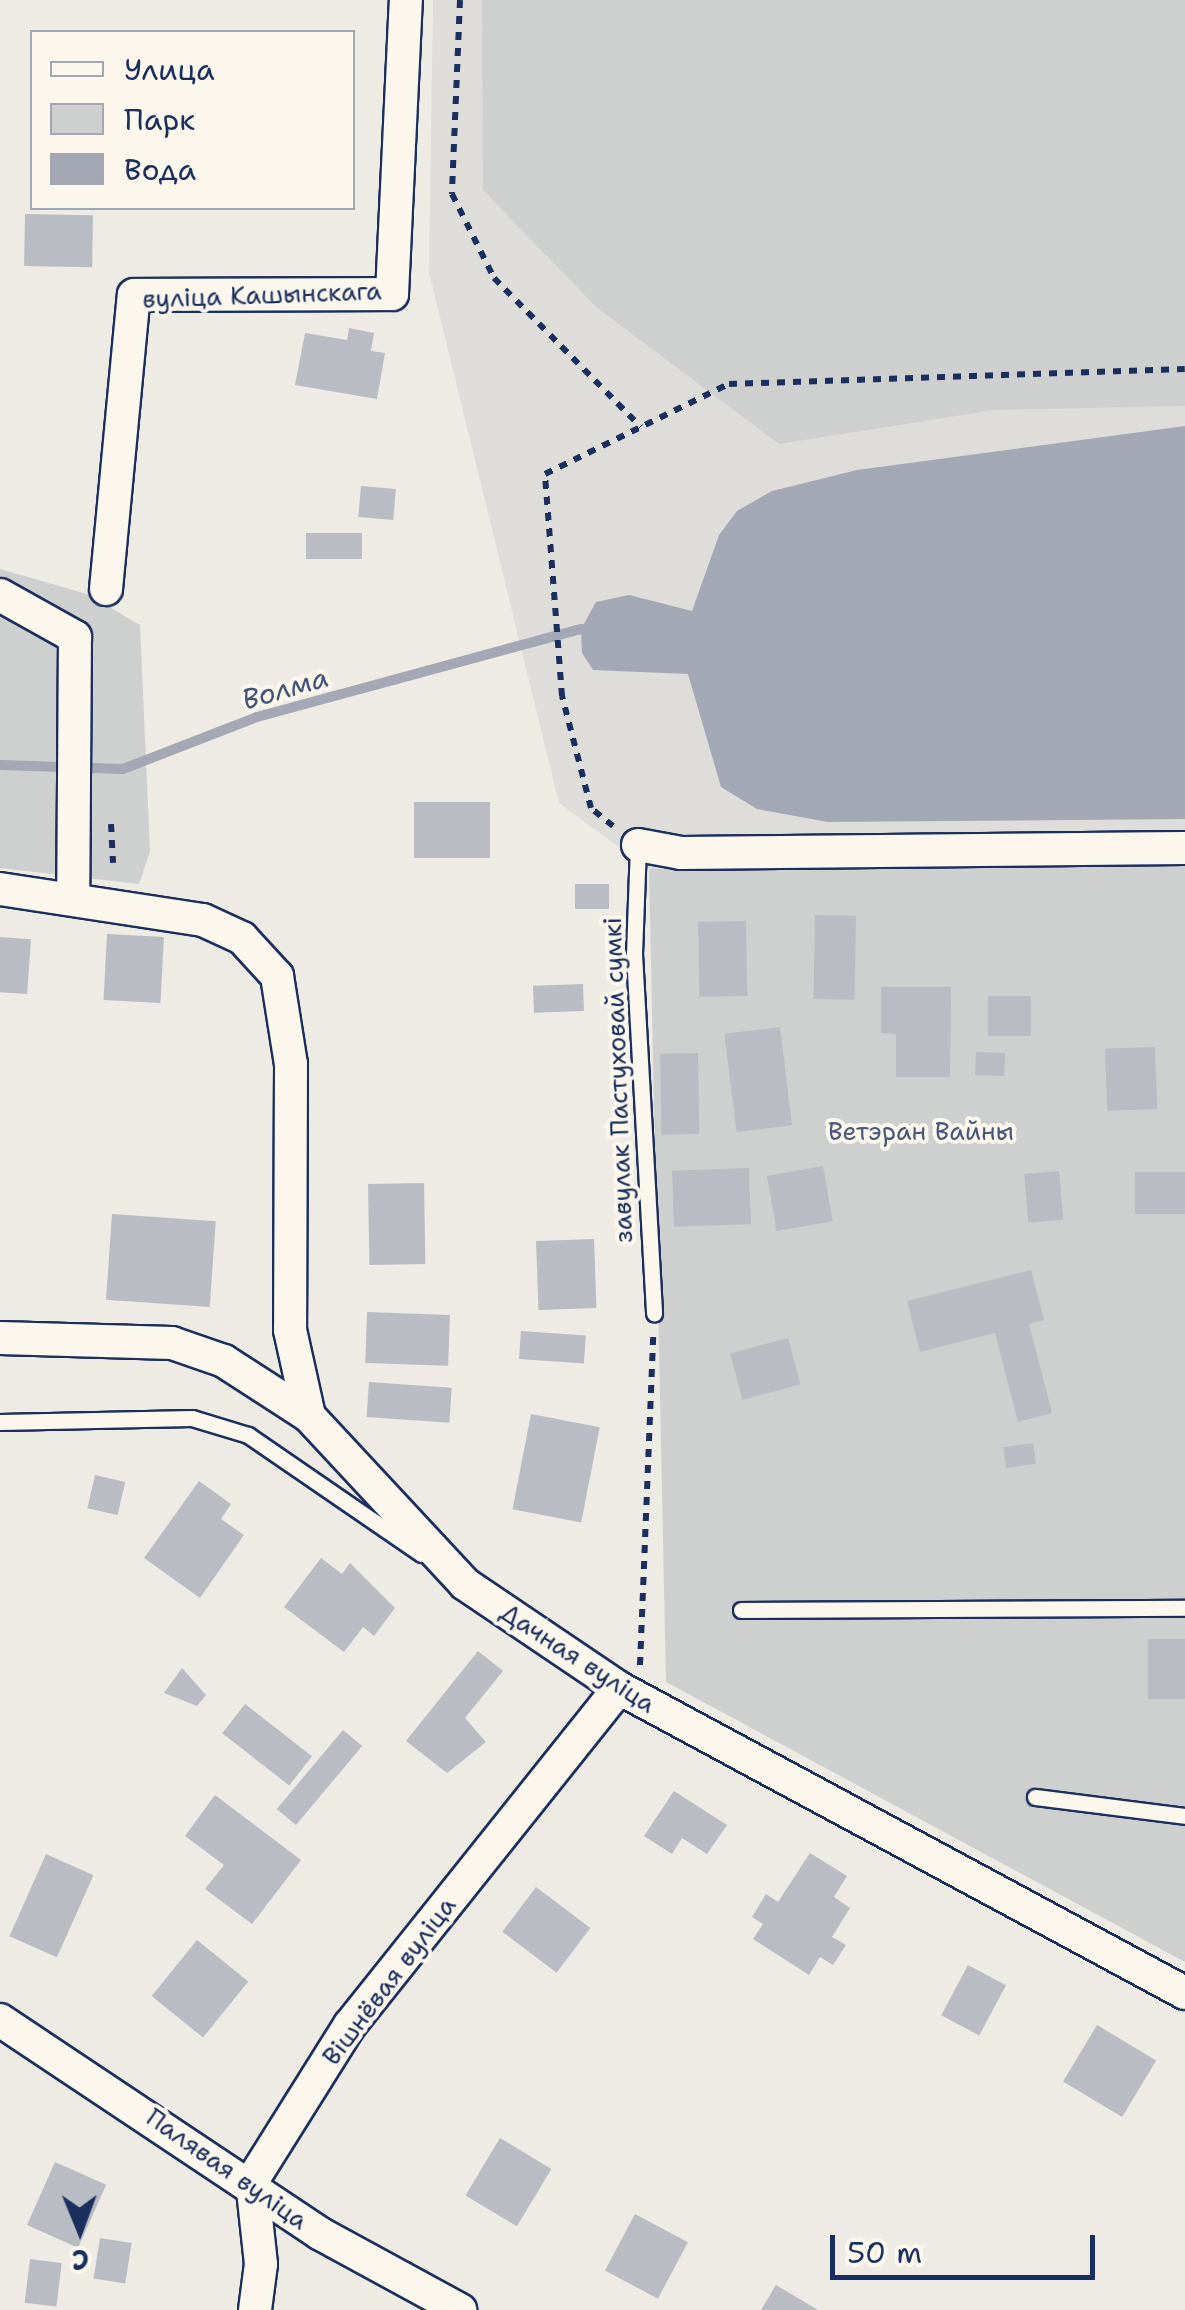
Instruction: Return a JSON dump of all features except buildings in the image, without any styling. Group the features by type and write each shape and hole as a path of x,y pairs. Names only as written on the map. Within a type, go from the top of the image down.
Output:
{"street":[{"name":"вуліца Кашынскага","path":"106,588 134,295 392,294 406,0"},
{"path":"0,594 74,638 74,897"},
{"path":"638,845 681,854 1185,848"},
{"path":"0,889 74,897 202,920 242,938 277,976 290,1064 291,1345 309,1416"},
{"name":"Дачная вуліца","path":"0,1338 198,1348 309,1416 466,1584 619,1688 1185,1993"},
{"name":"Вішнёвая вуліца","path":"252,2181 350,2025 619,1688"},
{"name":"Палявая вуліца","path":"0,2020 252,2181 319,2233 460,2310"},
{"path":"252,2181 261,2264 255,2310"}],"lane":[{"name":"завулак Пастуховай сумкі","path":"638,845 634,954 654,1313"},
{"path":"0,1422 192,1418 248,1436 466,1584"},
{"path":"740,1610 1185,1608"},
{"path":"1035,1797 1185,1816"}],"path":[{"path":"460,0 452,194 494,278 641,427"},
{"path":"638,845 591,808 562,696 544,474 729,384 1185,369"},
{"path":"619,1688 644,1661 654,1313"}],"shaded area":[{"path":"433,0 1185,0 1185,860 649,869 559,803 429,272"}],"green space":[{"path":"482,0 1185,0 1185,406 994,410 779,444 596,307 483,190"},
{"path":"0,569 87,594 140,625 150,851 139,884 0,868"},
{"name":"Ветэран Вайны","path":"1185,860 1185,1962 666,1682 649,869"}],"water":[{"path":"1185,426 1185,819 828,822 757,809 721,787 688,674 593,670 582,653 581,629 596,602 629,595 692,611 719,535 737,511 772,491 857,470"}],"waterway":[{"name":"Волма","path":"0,765 123,769 257,717 581,629"}]}
